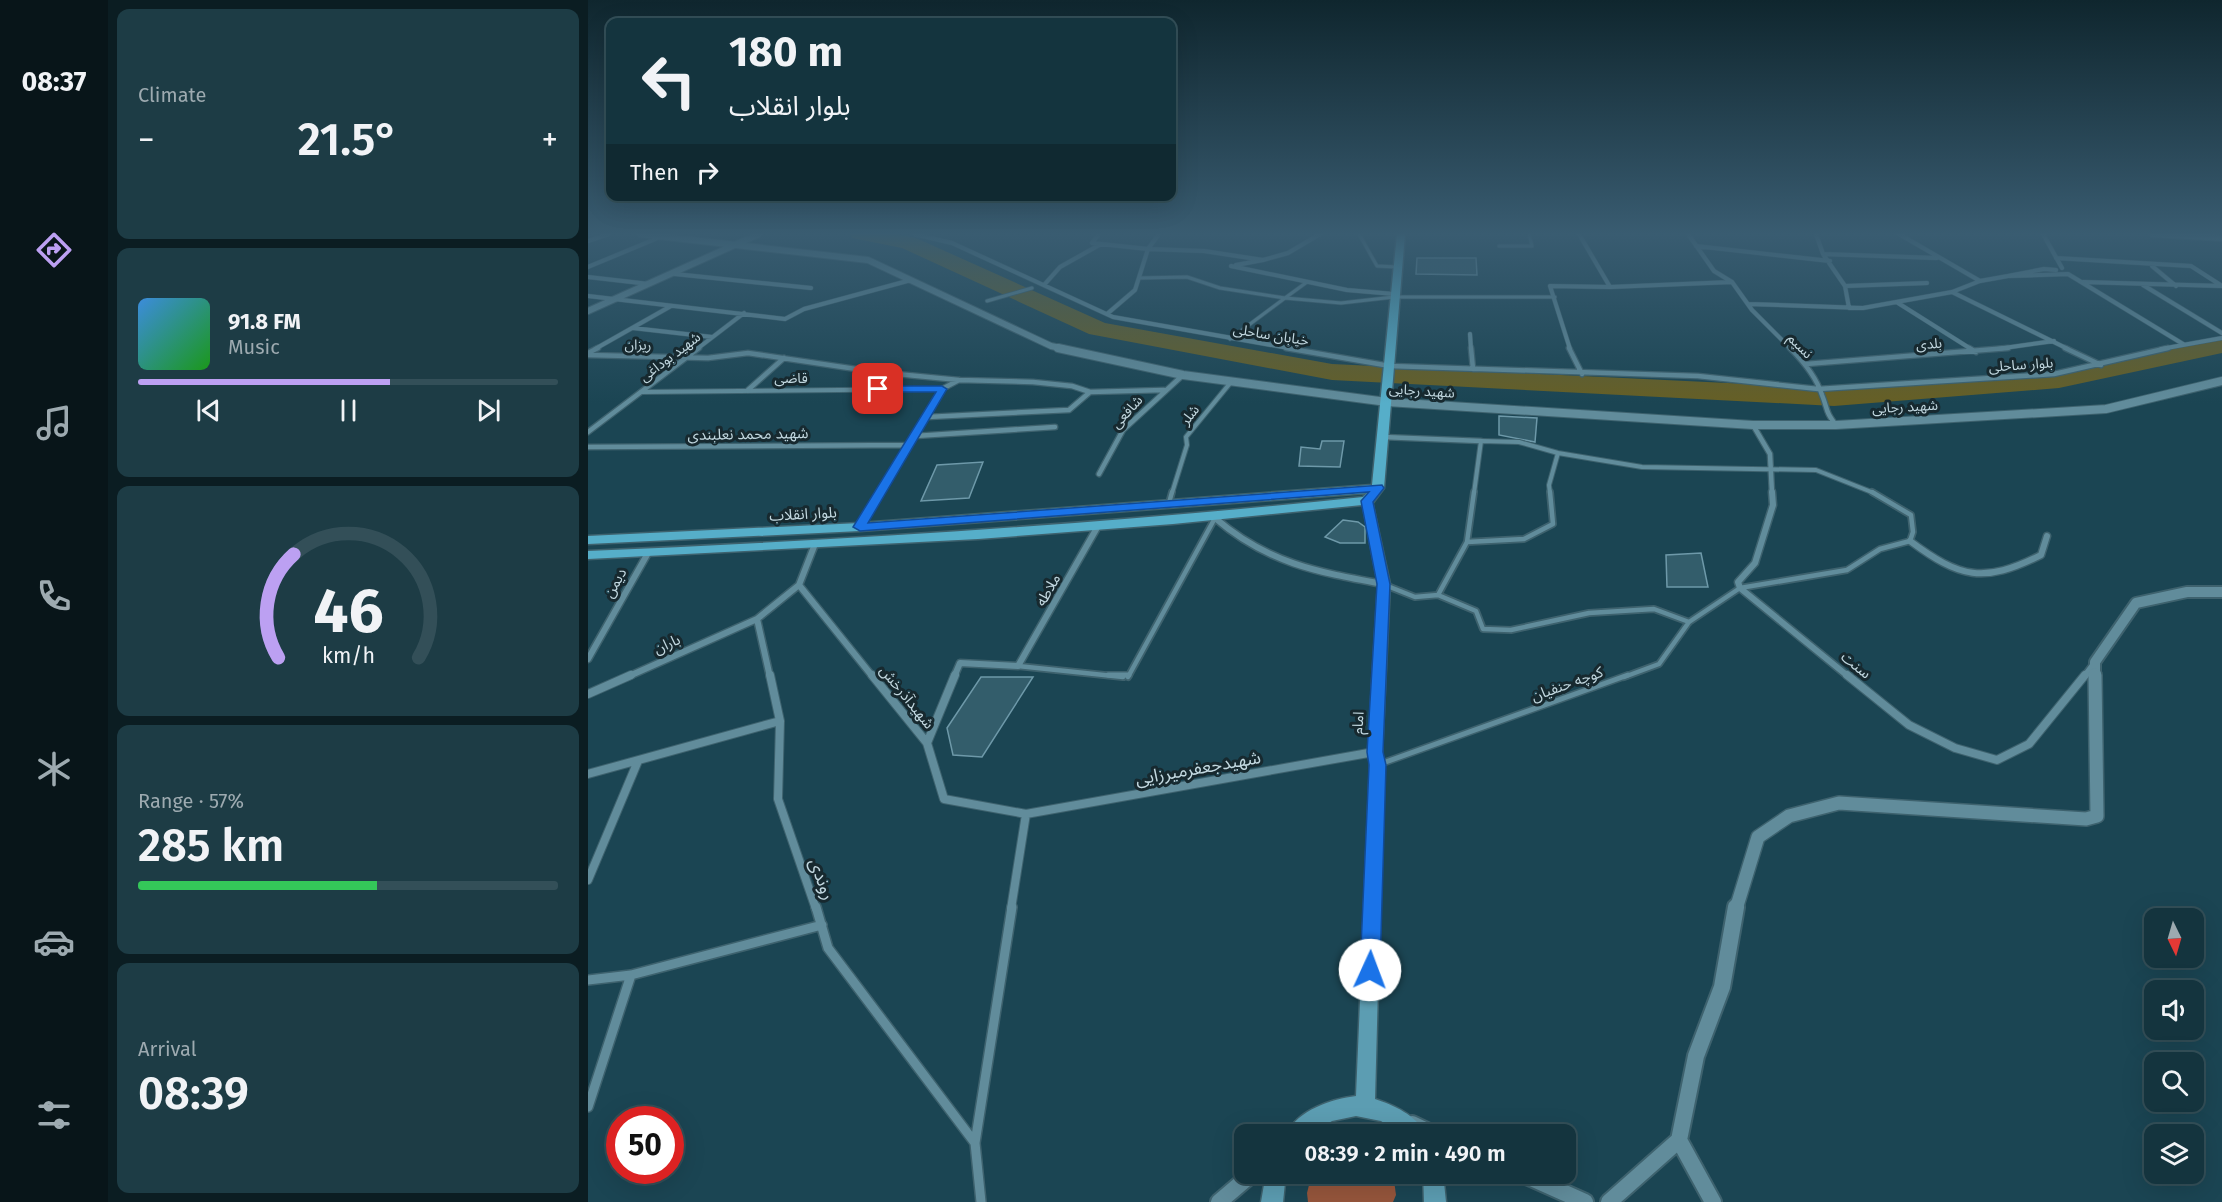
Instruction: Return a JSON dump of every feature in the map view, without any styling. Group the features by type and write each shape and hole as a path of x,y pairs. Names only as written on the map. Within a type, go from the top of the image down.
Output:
{"main road":[{"path":"1367,501 1378,488 1387,402 1395,290"},
{"name":"بلوار انقلاب","path":"588,540 860,527 1378,488"},
{"name":"بلوار انقلاب","path":"588,555 814,544 1215,518 1367,501"},
{"name":"امام","path":"1365,1106 1384,584 1367,501"},
{"path":"1310,1124 1326,1112 1346,1107 1365,1106 1383,1110 1405,1124"},
{"path":"1272,1202 1274,1184"},
{"path":"1434,1184 1435,1202"}],"street":[{"path":"588,311 635,290"},
{"path":"744,313 785,319 804,309 873,290"},
{"name":"شهید رجایی","path":"932,290 1051,346 1183,375 1387,402 1754,425 1836,425 2106,409 2222,381"},
{"path":"987,302 1025,290"},
{"name":"خیابان ساحلی","path":"1055,290 1107,314 1230,339 1390,366 1582,374"},
{"path":"1107,314 1135,290"},
{"path":"1348,290 1394,295"},
{"path":"1552,290 1565,340 1582,374"},
{"name":"نسیم","path":"1738,290 1785,346 1806,364 1822,396 1825,411 1836,425"},
{"path":"1846,290 1849,309"},
{"path":"1748,304 1849,309 1957,290"},
{"path":"2095,290 2183,344"},
{"path":"2152,290 2222,333"},
{"path":"1952,292 2101,365"},
{"name":"شهید بوداغی","path":"588,296 744,313"},
{"path":"1898,302 1976,352"},
{"path":"588,354 671,305"},
{"name":"شهید بوداغی","path":"588,432 744,313"},
{"path":"632,327 713,337"},
{"path":"1470,334 1473,369"},
{"name":"بلوار ساحلی","path":"1582,374 1698,376 1818,389 2054,374 2101,365 2183,344 2222,338"},
{"name":"بلدی","path":"1806,364 1976,352 2054,341"},
{"name":"ریزان","path":"588,354 708,358 748,353 959,380 1033,381 1072,386 1090,392 1164,390"},
{"path":"748,390 784,358"},
{"name":"شافعی","path":"1099,474 1123,430 1183,375"},
{"name":"قاضی","path":"942,389 959,380"},
{"path":"860,527 942,389"},
{"path":"927,417 1069,410 1090,392"},
{"path":"1740,588 1738,582 1755,563 1773,505 1770,454 1754,425"},
{"path":"915,436 1055,427"},
{"path":"1383,437 1481,441"},
{"name":"شهید محمد نعلبندی","path":"588,447 909,445"},
{"path":"1215,518 1236,539 1279,562 1384,584"},
{"name":"ملاطه","path":"1018,666 1098,526"},
{"path":"1910,541 1942,565 1971,575 2021,565 2041,555 2047,536"},
{"path":"757,619 799,585 814,544"},
{"name":"دیمن","path":"588,659 648,553"},
{"name":"شهیدآذرخش","path":"799,585 927,743 944,799 1026,814"},
{"name":"سنت","path":"1740,588 1909,725 1955,748 1997,760 2029,744 2096,662"},
{"path":"1609,1202 1679,1140 1696,1056 1722,987 1739,892 1758,837 1789,816 1839,803 2086,819 2097,816 2096,662 2136,603 2187,592 2222,592"},
{"name":"باران","path":"588,694 757,619"},
{"name":"روندی","path":"757,619 780,721 778,799 822,924 828,948 975,1143"},
{"path":"927,743 960,663 1018,666"},
{"path":"588,774 780,721"},
{"name":"شهیدجعفرمیرزایی","path":"1026,814 1376,758"},
{"path":"588,880 638,761"},
{"path":"981,1202 975,1143 1026,814"},
{"path":"588,980 631,975 822,924"},
{"path":"588,1107 631,975"},
{"path":"1400,1119 1411,1124"},
{"path":"1679,1140 1713,1202"},
{"path":"1220,1202 1240,1184"},
{"path":"1545,1184 1585,1202"}],"lane":[{"path":"1234,290 1341,303 1394,295 1555,297"},
{"path":"1230,339 1296,290"},
{"name":"شلر","path":"1169,503 1187,445 1186,437 1231,382"},
{"name":"قاضی","path":"641,392 942,389"},
{"path":"1438,595 1467,542 1481,441 1519,442 1558,453 1642,467 1816,470 1872,492 1911,515 1913,532 1910,541 1880,549 1847,570 1740,588"},
{"path":"1467,542 1524,539 1553,524 1549,485 1558,453"},
{"path":"1018,666 1128,677 1215,518"},
{"path":"1384,584 1415,597 1438,595 1476,611 1483,629 1511,630 1589,613 1654,609 1689,622"},
{"name":"کوچه حنفیان","path":"1376,758 1659,664 1689,622 1740,588"}],"shaded area":[{"path":"1309,1184 1394,1184 1396,1195 1393,1202 1308,1202"}],"building":[{"path":"1499,416 1537,418 1535,442 1499,435"},
{"path":"1322,441 1344,441 1340,467 1299,466 1301,447 1320,449"},
{"path":"983,462 969,498 921,501 937,465"},
{"path":"1343,520 1358,522 1365,527 1365,543 1340,543 1325,537"},
{"path":"1701,553 1708,587 1667,587 1666,555"},
{"path":"981,677 1033,677 982,757 953,755 947,728"}],"waterway":[{"path":"1012,290 1098,329 1332,372 1834,397 2059,380 2222,345"}],"route":[{"path":"878,389 942,389 860,527 1378,488 1367,501 1384,584 1375,752 1377,765 1370,970"}]}
